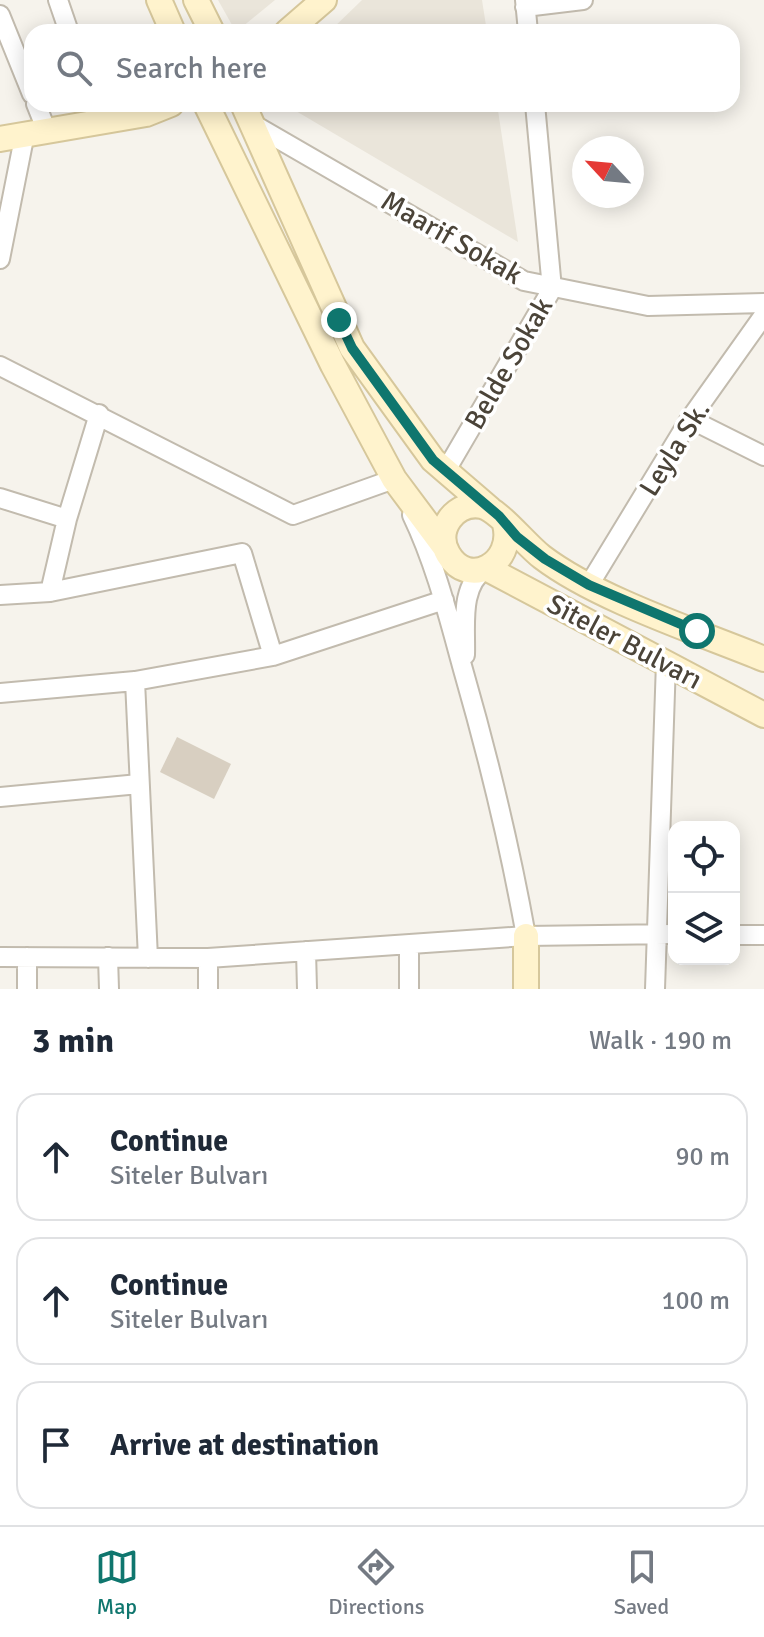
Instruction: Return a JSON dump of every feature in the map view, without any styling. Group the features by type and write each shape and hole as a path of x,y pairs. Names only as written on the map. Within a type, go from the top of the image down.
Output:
{"main road":[{"path":"159,0 170,24"},
{"path":"196,0 208,24"},
{"path":"296,24 324,0"},
{"path":"0,139 96,112 151,112"},
{"path":"210,112 333,365 394,479 456,564 465,569 486,568 495,563 507,545 498,517 470,506 451,516 445,526 444,546"},
{"name":"Siteler Bulvarı","path":"247,113 352,348 445,472 545,559 589,585 764,659"},
{"name":"Siteler Bulvarı","path":"486,568 764,715"},
{"path":"526,936 526,989"}],"street":[{"path":"58,0 66,24"},
{"path":"527,24 525,4 583,0"},
{"path":"0,15 24,74"},
{"path":"0,259 36,131 36,112"},
{"name":"Belde Sokak","path":"445,472 552,289 536,112"},
{"name":"Maarif Sokak","path":"247,113 453,242 524,281 648,306 764,303"},
{"name":"Leyla Sk.","path":"589,585 690,419 764,315"},
{"path":"0,366 293,515 394,479 426,544 444,600 507,828 526,936"},
{"path":"50,592 67,519 99,414"},
{"path":"690,419 764,456"},
{"path":"0,498 67,519"},
{"path":"0,595 50,592 242,553 273,656"},
{"path":"465,674 467,592 473,577 486,568"},
{"path":"0,693 135,681 273,656 444,600"},
{"path":"655,989 667,934 666,662"},
{"path":"135,681 148,958"},
{"path":"0,797 139,784"},
{"path":"0,957 208,958 526,936 667,934"},
{"path":"740,935 764,935"},
{"path":"409,945 409,989"},
{"path":"306,951 307,989"},
{"path":"27,957 27,989"},
{"path":"108,957 109,989"},
{"path":"208,958 208,989"}],"shaded area":[{"path":"218,0 275,0 246,24 232,24"},
{"path":"362,0 482,0 486,24 337,24"},
{"path":"298,112 498,112 518,242"}],"building":[{"path":"177,737 231,764 214,799 160,772"}],"route":[{"path":"339,320 352,348 433,460 455,482 499,516 517,537 545,559 589,585 697,631"}]}
